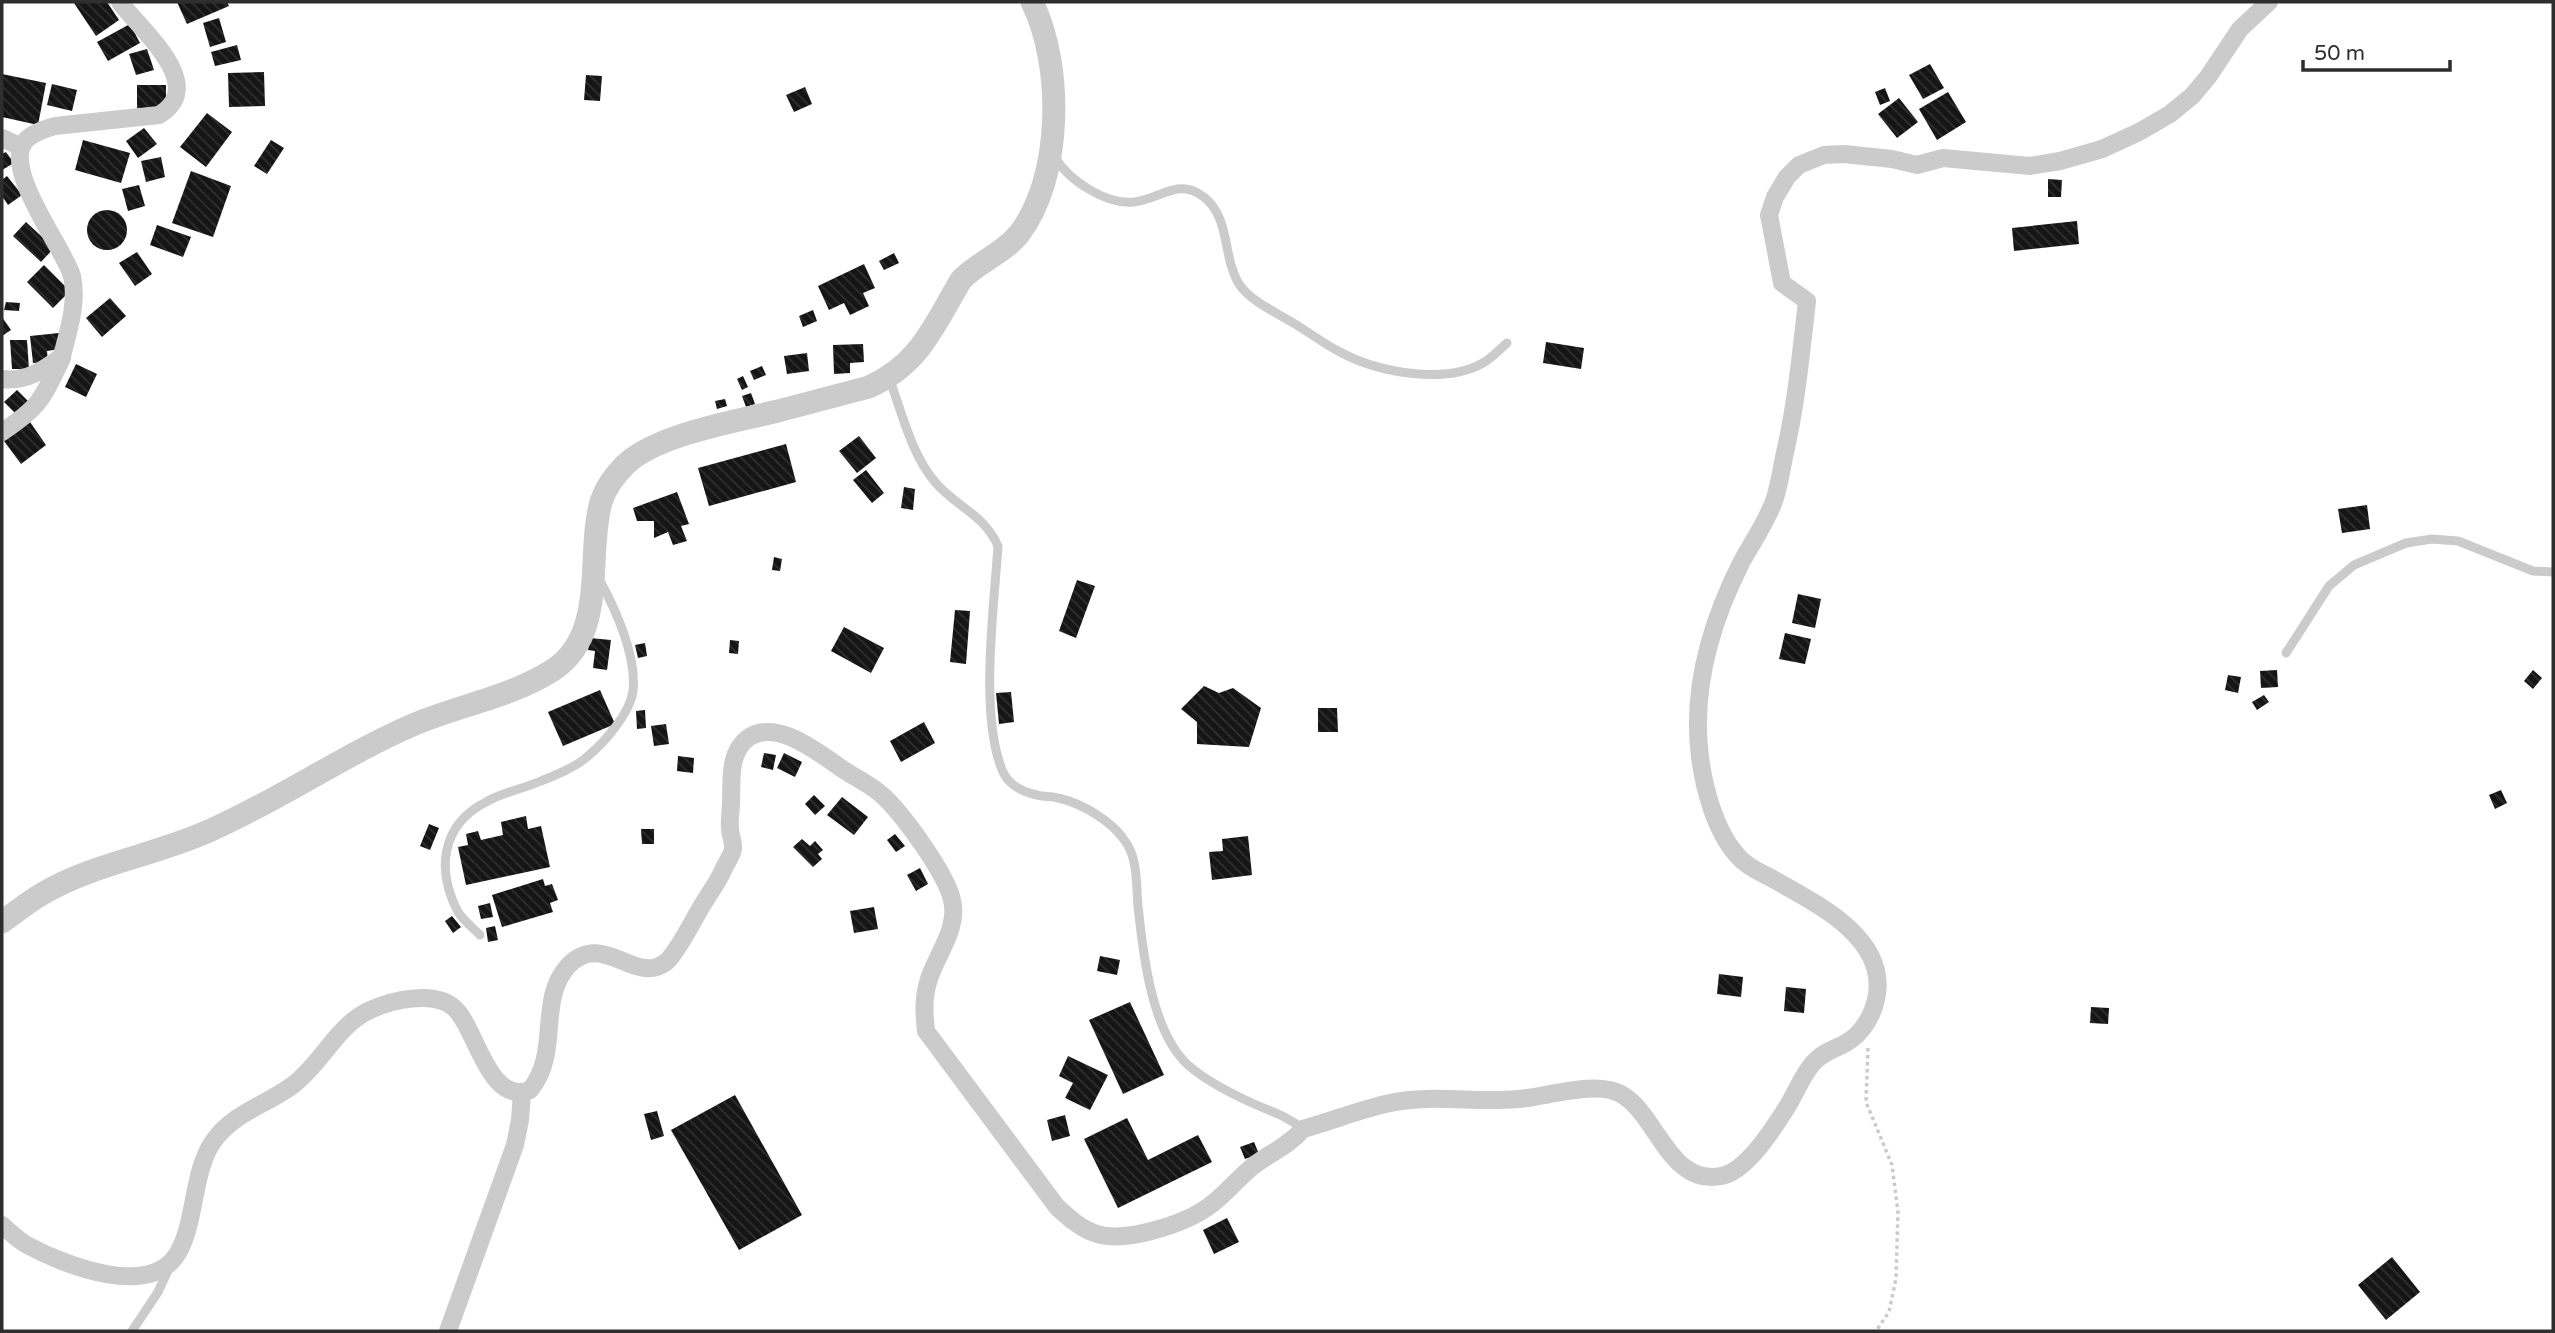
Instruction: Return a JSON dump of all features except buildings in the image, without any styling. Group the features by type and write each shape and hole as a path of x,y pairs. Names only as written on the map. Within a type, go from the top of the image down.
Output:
{"street":[{"path":"2,432 29,414 47,392 62,356 74,297 72,277 64,256 36,213 25,188 19,157 21,147 26,140 40,131 55,126 159,115 171,108 177,93 176,78 168,60 120,2"},
{"path":"2,922 43,893 90,872 209,831 268,803 412,725 500,695 552,670 569,656 580,638 590,608 601,501 626,464 660,444 721,425 869,387 889,378 914,357 961,281 969,272 1004,249 1019,233 1030,216 1041,186 1054,124 1052,69 1032,2"},
{"path":"2,1225 24,1244 70,1265 100,1273 153,1274 170,1264 181,1249 198,1180 214,1140 230,1122 293,1084 321,1058 343,1029 366,1012 400,999 435,999 457,1010 489,1071 501,1086 514,1092 530,1090 543,1067 548,1047 552,1001 558,981 569,965 584,955 601,954 642,967 655,968 667,962 677,949 720,878 734,848 730,828 732,772 738,748 749,738 764,731 783,734 810,747 882,794 935,864 953,900 952,924 929,978 923,1003 926,1031 1041,1188 1057,1207 1079,1226 1097,1234 1118,1237 1157,1230 1207,1208 1252,1166 1294,1139 1303,1129 1391,1103 1446,1099 1517,1100 1568,1091 1597,1090 1619,1093 1637,1107 1677,1161 1692,1171 1708,1177 1723,1176 1740,1167 1765,1139 1814,1062 1864,1029 1877,996 1878,974 1869,948 1850,930 1807,898 1738,858 1720,827 1705,783 1699,754 1698,701 1705,653 1716,620 1742,561 1765,523 1775,499 1794,416 1807,301 1782,283 1769,215 1774,197 1799,165 1824,155 1856,155 1917,165 1943,158 2030,166 2102,149 2171,114 2192,96 2214,69 2240,29 2269,2"},
{"path":"2,138 21,147"},
{"path":"2,379 32,376 62,356"},
{"path":"448,1331 514,1144 520,1120 522,1093"}],"lane":[{"path":"1050,149 1062,170 1077,182 1104,196 1133,202 1176,188 1192,189 1206,199 1220,217 1232,270 1240,286 1256,300 1340,352 1394,371 1459,373 1483,363 1507,343"},
{"path":"889,378 919,459 951,499 978,516 991,530 998,546 990,698 997,750 1004,774 1017,789 1083,806 1126,842 1134,860 1144,948 1154,1002 1169,1038 1187,1064 1218,1086 1290,1118 1303,1129"},
{"path":"2286,653 2329,586 2354,565 2406,543 2432,539 2458,541 2533,571 2553,572"},
{"path":"480,935 459,913 445,878 445,850 458,824 485,802 541,781 588,757 624,717 633,691 631,667 622,631 611,601 595,571"},
{"path":"132,1331 158,1292 170,1264"}],"path":[{"path":"1864,1029 1869,1055 1866,1102 1892,1165 1898,1212 1896,1278 1889,1312 1876,1331"}]}
